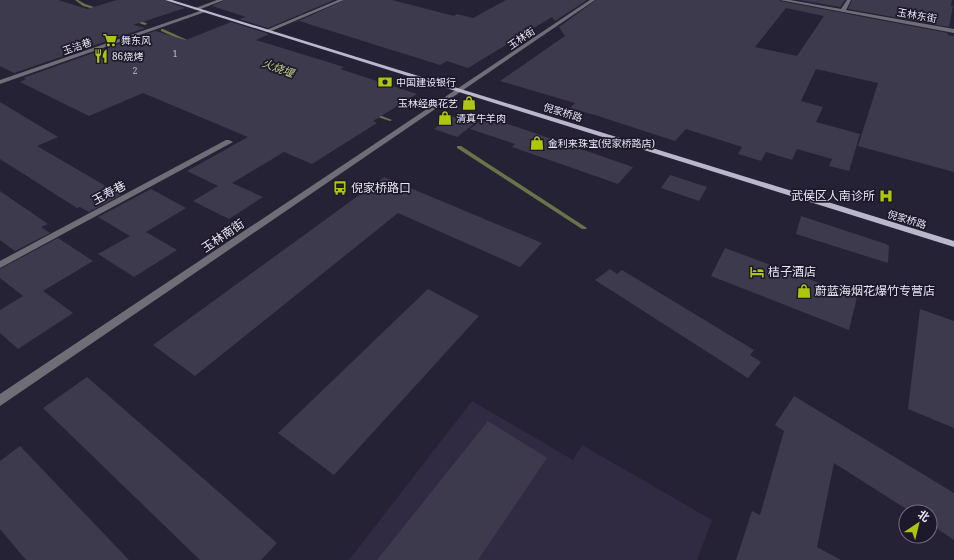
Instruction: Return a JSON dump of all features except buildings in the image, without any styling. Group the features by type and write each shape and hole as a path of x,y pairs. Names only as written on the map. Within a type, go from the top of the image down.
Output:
{"main road":[{"name":"倪家桥路","path":"167,0 954,244"}],"street":[{"path":"196,9 222,0"},
{"path":"267,31 342,0"},
{"name":"玉林街","path":"460,91 593,0"},
{"name":"玉林东街","path":"782,0 954,31"},
{"path":"843,11 849,0"},
{"name":"玉洁巷","path":"0,82 205,11"},
{"name":"玉林南街","path":"0,401 460,91"},
{"name":"玉寿巷","path":"0,265 229,142"}],"shaded area":[{"path":"472,401 573,460 582,445 712,520 697,560 349,560"}],"waterway":[{"name":"火烧堰","path":"76,0 84,5 101,10"},
{"name":"火烧堰","path":"134,20 145,24"},
{"name":"火烧堰","path":"162,30 194,44"},
{"name":"火烧堰","path":"373,114 390,120"},
{"name":"火烧堰","path":"459,147 584,228"}],"place":[{"name":"舞东风","path":"110,40"},
{"name":"86烧烤","path":"101,56"},
{"name":"中国建设银行","path":"385,82"},
{"name":"玉林经典花艺","path":"469,103"},
{"name":"清真牛羊肉","path":"445,118"},
{"name":"金利来珠宝(倪家桥路店)","path":"537,143"},
{"name":"倪家桥路口","path":"340,188"},
{"name":"武侯区人南诊所","path":"886,196"},
{"name":"桔子酒店","path":"757,272"},
{"name":"蔚蓝海烟花爆竹专营店","path":"804,291"}]}
